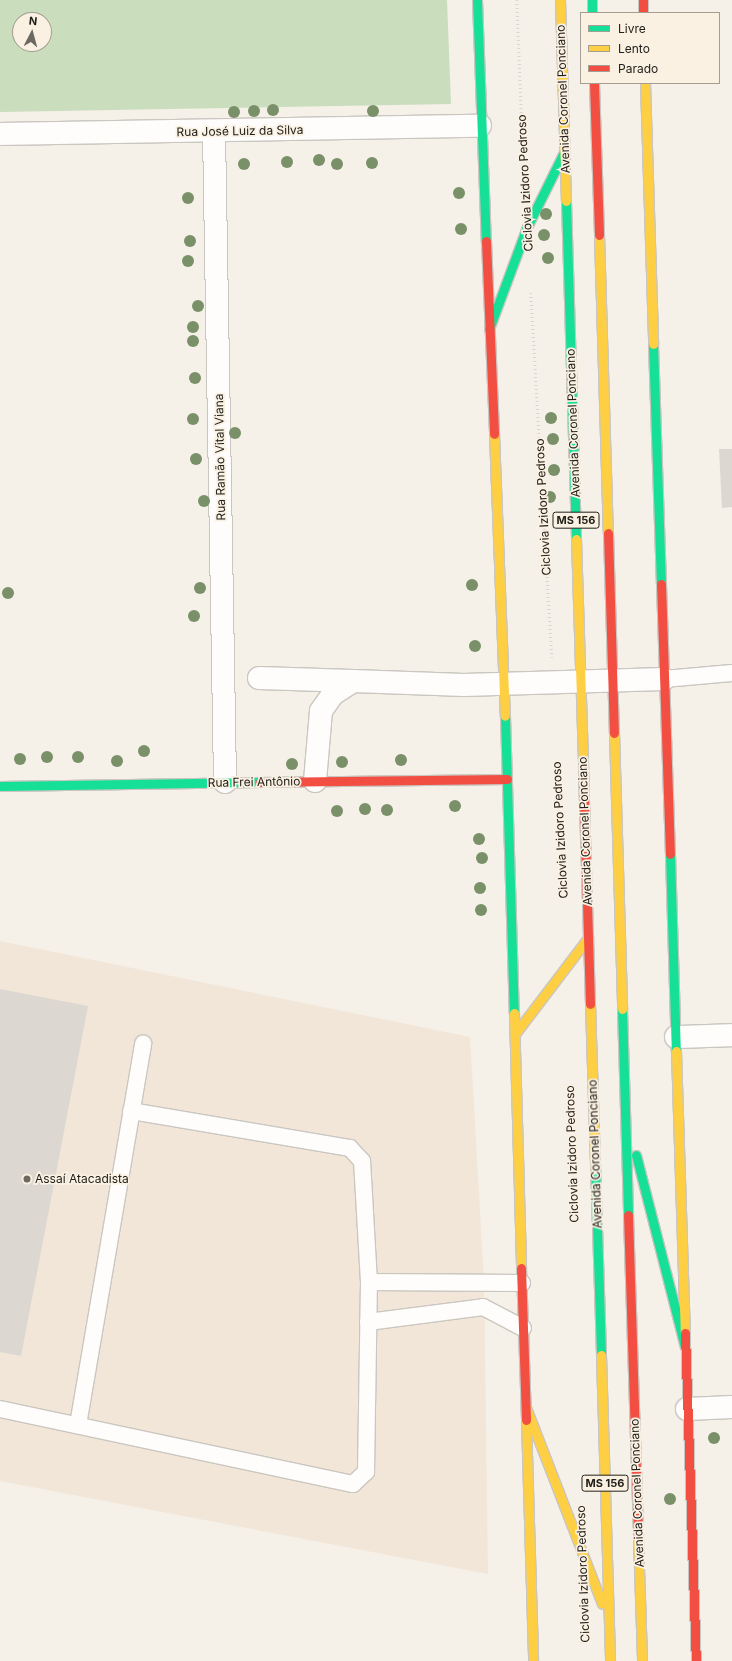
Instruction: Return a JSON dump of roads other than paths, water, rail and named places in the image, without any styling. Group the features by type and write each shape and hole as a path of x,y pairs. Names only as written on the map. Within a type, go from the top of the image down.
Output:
{"main road":[{"path":"477,0 480,126 504,685 532,1661"},
{"name":"Avenida Coronel Ponciano","path":"560,0 581,681 588,793 588,938 610,1661"},
{"path":"592,0 592,12"},
{"path":"643,0 643,12"},
{"path":"594,84 626,1116 686,1347"},
{"path":"645,84 696,1661"},
{"path":"489,329 527,227 565,151"},
{"name":"Rua Frei Antônio","path":"0,786 507,779"},
{"path":"607,790 616,798"},
{"path":"514,1034 588,938"},
{"name":"Avenida Coronel Ponciano","path":"626,1116 642,1661"},
{"path":"525,1405 609,1623"}],"street":[{"name":"Rua José Luiz da Silva","path":"0,134 480,126"},
{"name":"Rua Ramão Vital Viana","path":"214,131 225,782"},
{"path":"259,678 504,685 664,679"},
{"path":"315,781 317,727 321,711 334,694 353,681"},
{"path":"676,1037 732,1035"},
{"path":"688,1409 732,1407"}],"lane":[{"path":"664,679 732,673"},
{"path":"78,1425 143,1043"},
{"path":"0,1409 353,1484 366,1472 369,1282 362,1160 350,1148 131,1111"},
{"path":"369,1282 522,1283"},
{"path":"368,1322 483,1307 523,1328"}],"place":[{"name":"Assaí Atacadista","path":"27,1179"}]}
